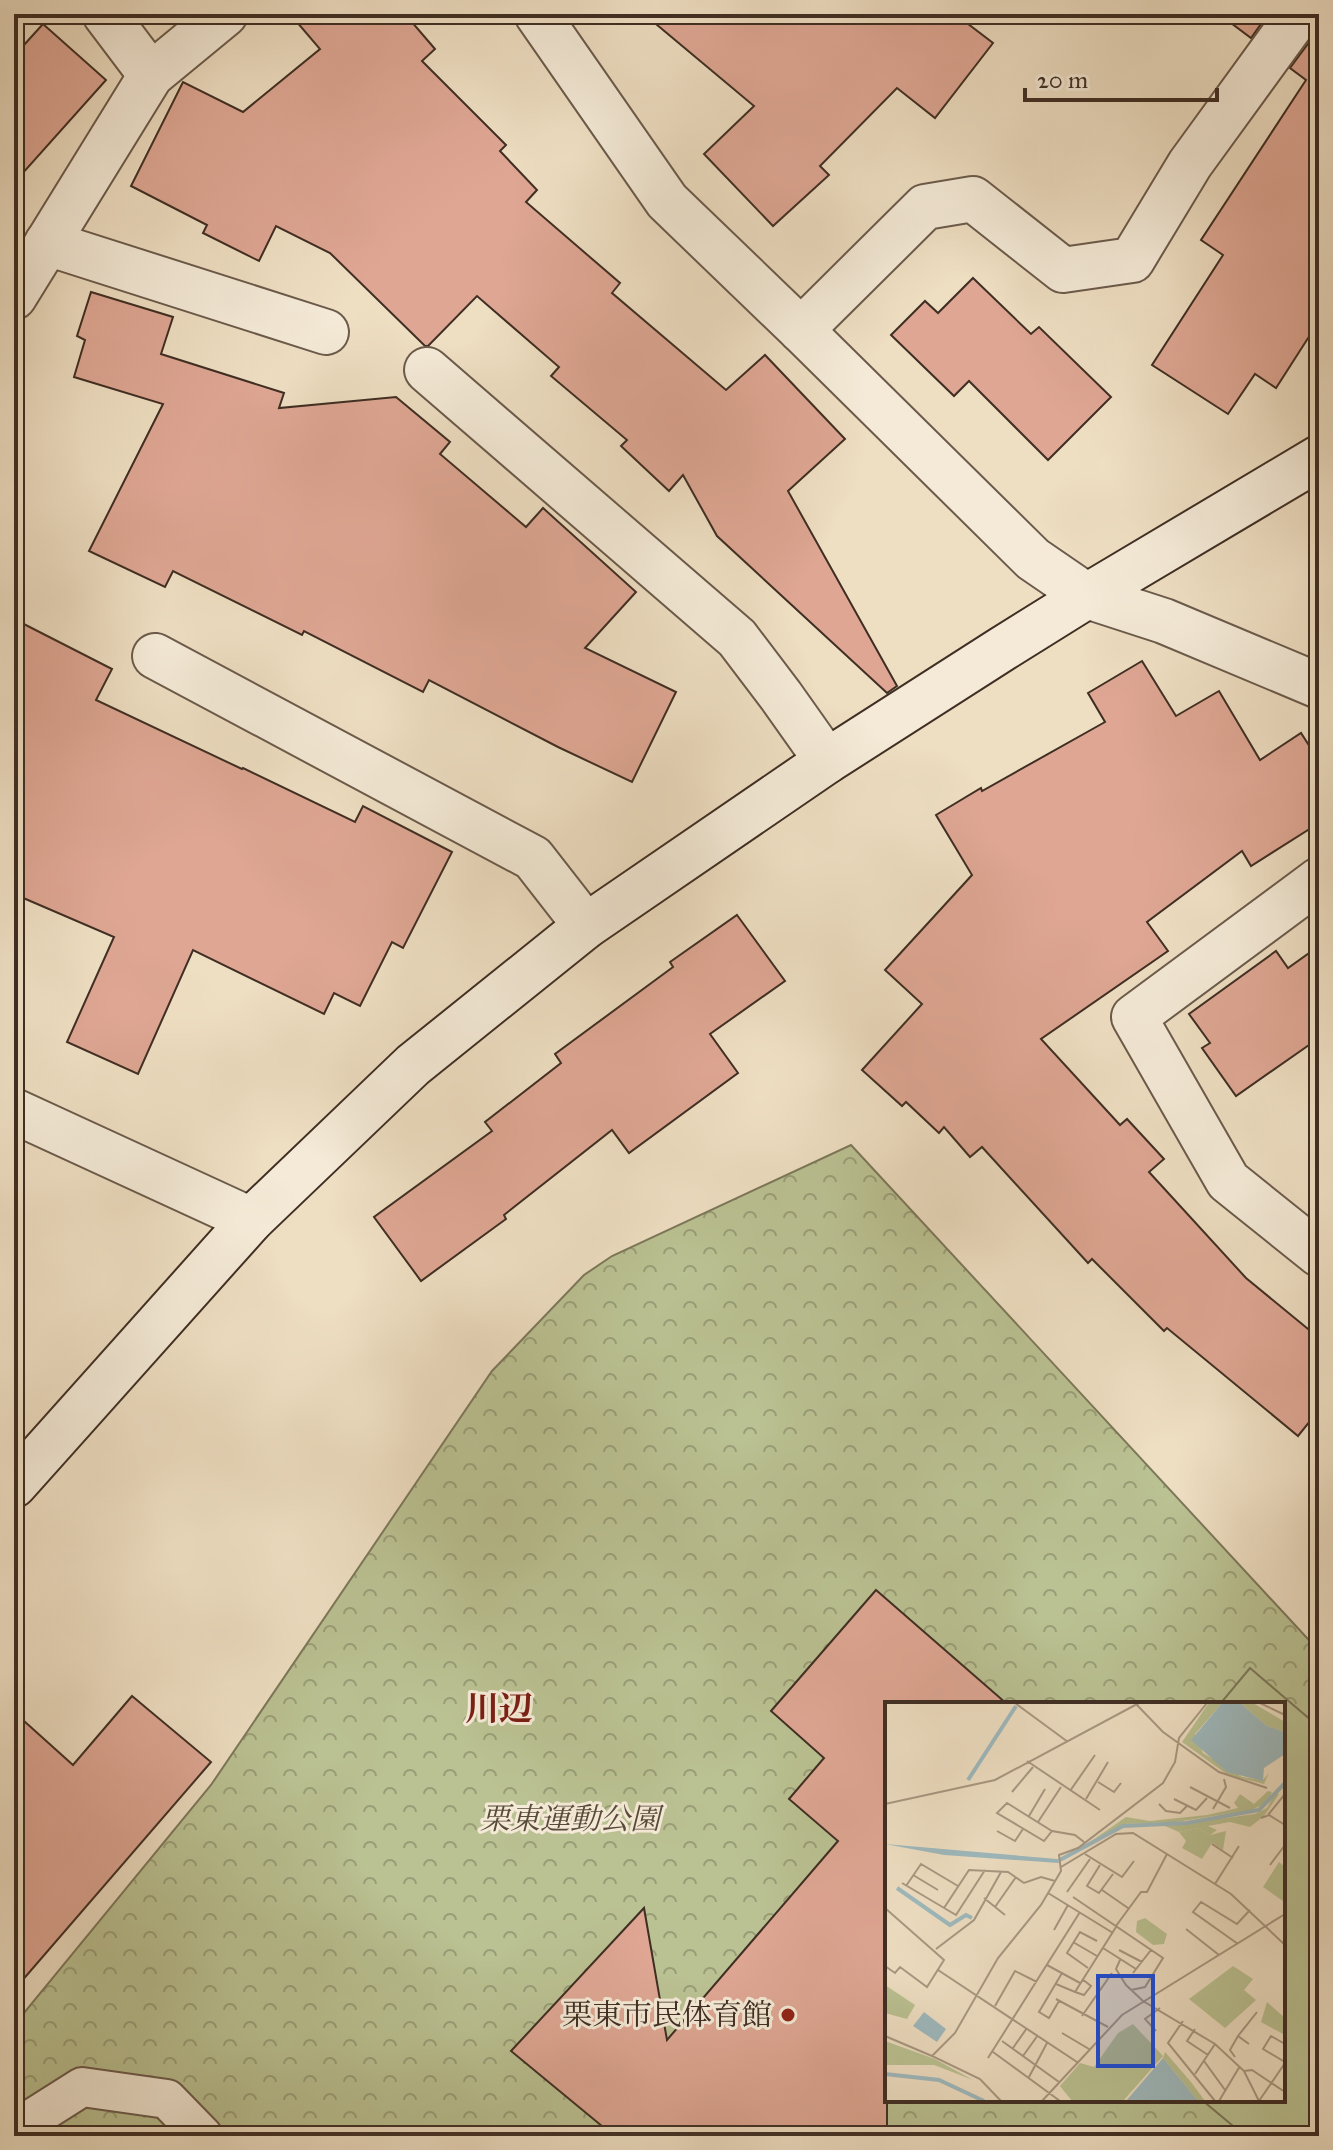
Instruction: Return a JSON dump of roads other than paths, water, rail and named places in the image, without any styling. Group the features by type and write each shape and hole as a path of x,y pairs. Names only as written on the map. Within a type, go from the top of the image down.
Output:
{"street":[{"path":"105,14 151,75"},
{"path":"14,297 151,75 225,14"},
{"path":"537,14 667,201 1033,559 1087,596 1164,621 1319,686"},
{"path":"801,330 925,207 973,199 1063,270 1132,260 1190,164 1299,14"},
{"path":"47,243 326,332"},
{"path":"427,370 737,638 827,761"},
{"path":"14,1485 251,1220 413,1065 586,926 827,761 1087,596 1319,458"},
{"path":"155,656 533,858 586,926"},
{"path":"1319,880 1134,1017 1228,1181 1319,1254"},
{"path":"14,1111 251,1220"}],"lane":[{"path":"14,2130 82,2087 167,2099 203,2136"}],"place":[{"name":"栗東市民体育館","path":"788,2015"}],"district":[{"name":"川辺","path":"499,1708"}],"park label":[{"name":"栗東運動公園","path":"570,1819"}]}
